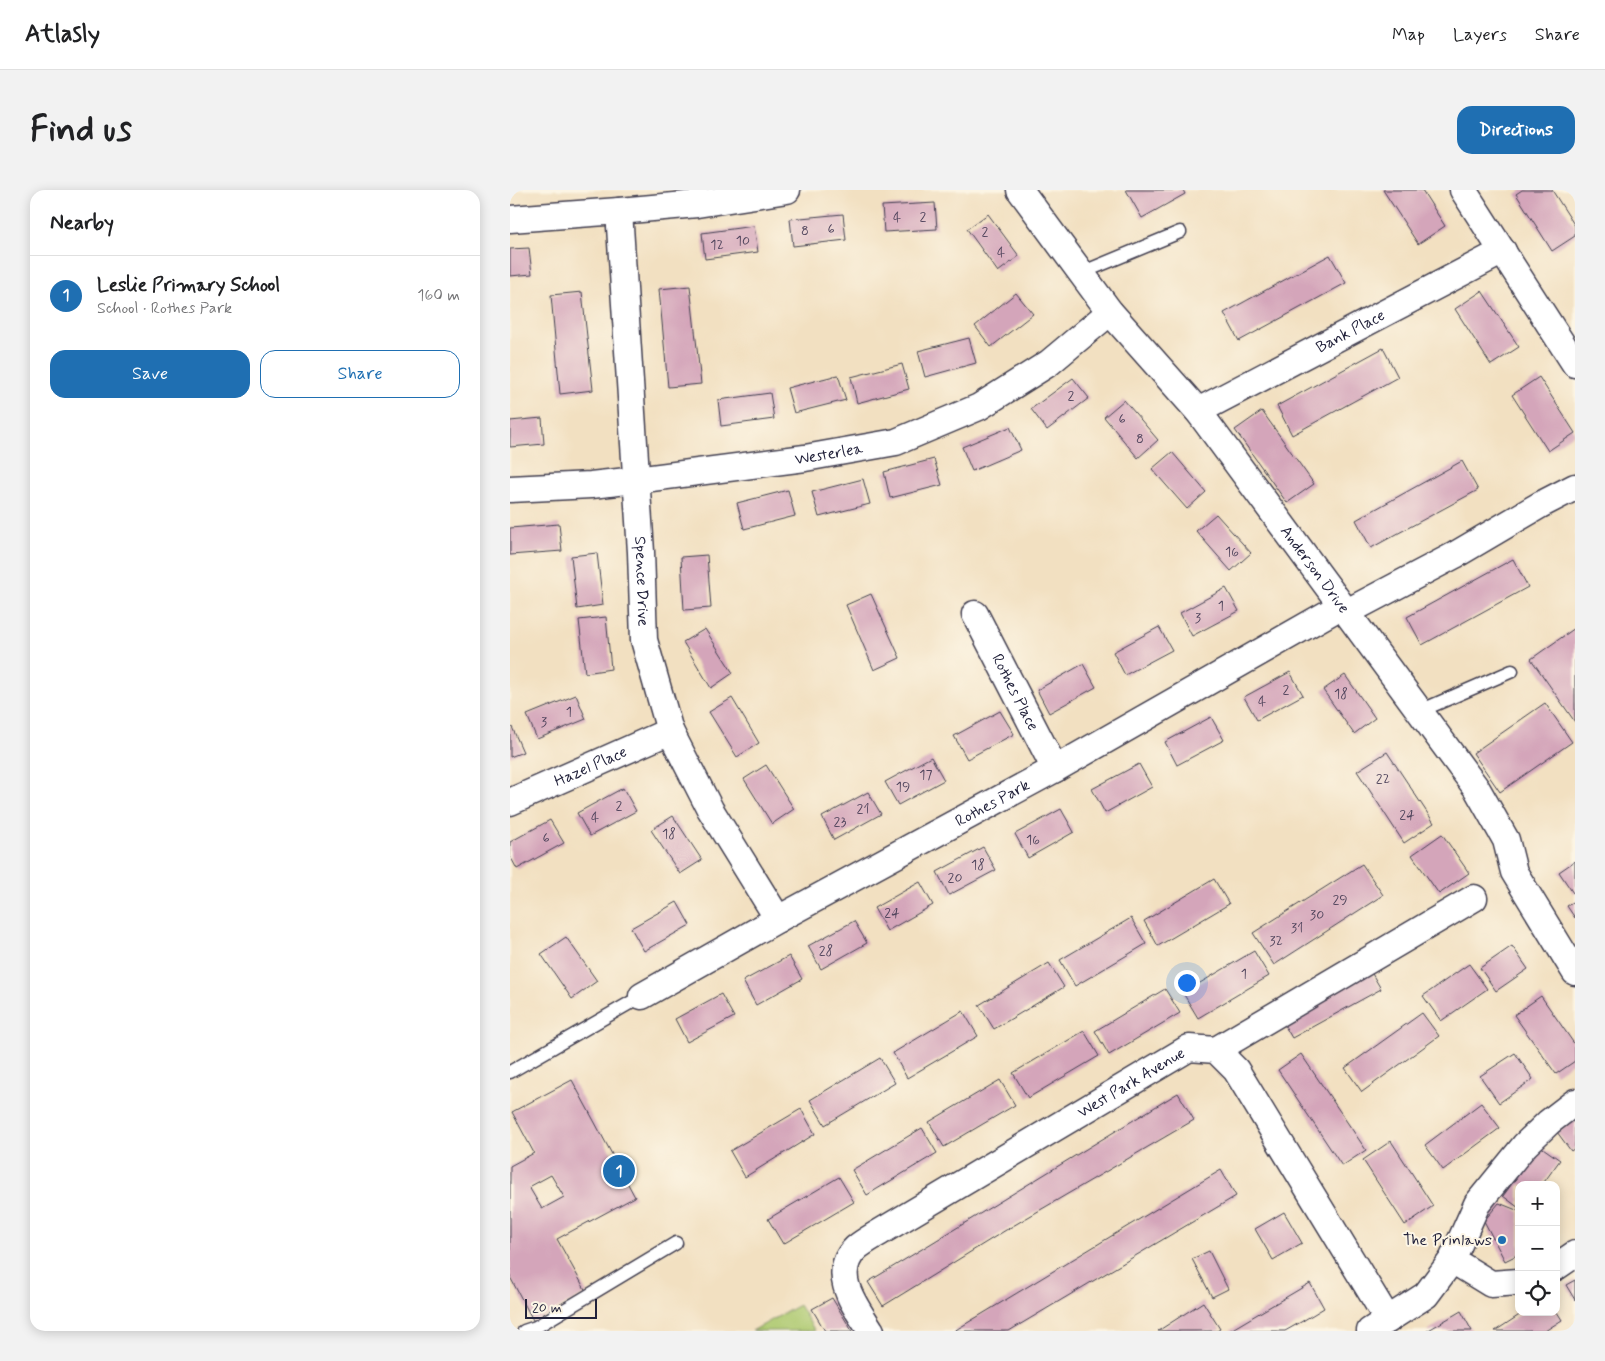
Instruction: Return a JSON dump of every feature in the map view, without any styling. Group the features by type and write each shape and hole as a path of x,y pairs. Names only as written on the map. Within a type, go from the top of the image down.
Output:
{"street":[{"path":"510,219 697,204 787,190"},
{"name":"Anderson Drive","path":"1020,190 1110,312 1198,411 1477,789 1506,840 1514,872 1575,972"},
{"path":"1464,190 1575,364"},
{"name":"Spence Drive","path":"619,211 644,640 670,731 710,810 778,919"},
{"name":"Bank Place","path":"1198,411 1503,251"},
{"name":"Westerlea","path":"510,490 636,480 805,458 896,442 979,407 1049,363 1110,312"},
{"path":"1344,609 1455,555 1540,505 1575,487"},
{"name":"Rothes Park","path":"642,996 778,919 1055,769 1344,609"},
{"name":"Rothes Place","path":"975,614 1055,769"},
{"name":"Hazel Place","path":"510,802 670,731"},
{"path":"1474,898 1216,1050 1236,1070 1379,1326 1426,1295 1452,1260 1477,1204 1525,1145 1549,1122 1575,1102"},
{"name":"West Park Avenue","path":"871,1331 850,1296 844,1281 845,1264 856,1249 882,1231 1189,1048 1216,1050"},
{"path":"1560,1263 1575,1254"},
{"path":"1452,1260 1491,1284 1515,1282"}],"lane":[{"path":"1081,273 1180,232"},
{"path":"1420,711 1512,670"},
{"path":"510,1072 642,996"},
{"path":"524,1331 536,1327 676,1243"}],"green space":[{"path":"799,1305 815,1331 752,1331"}],"building":[{"path":"1126,190 1183,190 1185,194 1142,218"},
{"path":"1383,190 1422,190 1445,226 1418,244"},
{"path":"1522,190 1552,190 1575,226 1575,236 1552,251 1516,194"},
{"path":"935,203 937,229 884,232 882,206"},
{"path":"843,214 846,240 793,246 790,219"},
{"path":"988,214 1019,256 998,272 967,229"},
{"path":"754,226 758,252 705,259 702,233"},
{"path":"529,248 532,274 510,276 510,249"},
{"path":"1330,255 1346,283 1239,341 1224,313"},
{"path":"690,286 701,384 668,387 659,289"},
{"path":"1482,291 1519,347 1491,365 1455,309"},
{"path":"582,292 593,390 560,394 551,295"},
{"path":"1016,293 1033,314 991,347 975,326"},
{"path":"969,338 976,363 925,377 918,351"},
{"path":"1383,348 1398,377 1292,435 1277,406"},
{"path":"902,364 909,389 857,403 851,377"},
{"path":"838,375 846,400 794,413 787,388"},
{"path":"1539,377 1575,433 1548,451 1512,395"},
{"path":"1073,378 1089,398 1047,430 1031,409"},
{"path":"770,393 774,419 721,426 718,400"},
{"path":"1124,400 1158,440 1138,458 1104,417"},
{"path":"1262,411 1314,484 1287,503 1235,430"},
{"path":"542,418 544,444 510,447 510,421"},
{"path":"1010,427 1021,450 972,471 962,447"},
{"path":"1172,452 1206,492 1187,509 1152,469"},
{"path":"934,459 942,485 890,498 884,472"},
{"path":"1462,461 1478,490 1371,548 1356,520"},
{"path":"863,479 870,504 819,517 812,492"},
{"path":"788,490 795,516 744,529 737,503"},
{"path":"1216,514 1251,553 1231,571 1196,531"},
{"path":"559,524 562,551 510,555 510,528"},
{"path":"597,553 603,605 577,609 571,556"},
{"path":"707,555 711,608 684,610 681,557"},
{"path":"1513,559 1528,587 1422,645 1407,617"},
{"path":"1226,588 1239,611 1192,636 1180,613"},
{"path":"871,594 900,658 874,670 846,605"},
{"path":"606,617 611,669 585,673 579,620"},
{"path":"1159,627 1172,650 1125,675 1113,652"},
{"path":"1575,628 1575,722 1531,659"},
{"path":"705,629 733,673 711,688 683,642"},
{"path":"1083,664 1096,687 1049,713 1037,690"},
{"path":"1290,672 1303,695 1257,720 1244,697"},
{"path":"1345,675 1375,718 1354,734 1323,690"},
{"path":"576,695 586,719 537,739 527,715"},
{"path":"732,698 759,743 737,757 709,712"},
{"path":"1545,703 1572,742 1500,792 1473,753"},
{"path":"1000,711 1014,734 967,759 954,736"},
{"path":"1211,717 1224,740 1177,765 1165,742"},
{"path":"512,727 523,752 510,757 510,728"},
{"path":"1387,752 1434,823 1404,843 1357,771"},
{"path":"931,757 944,780 898,805 885,782"},
{"path":"1139,764 1152,787 1105,813 1092,789"},
{"path":"766,765 794,809 772,824 744,779"},
{"path":"623,788 636,811 590,836 577,813"},
{"path":"868,792 881,814 834,840 822,817"},
{"path":"1061,809 1074,832 1028,858 1015,834"},
{"path":"673,816 702,860 680,874 651,830"},
{"path":"550,820 564,843 517,869 510,856 510,842"},
{"path":"1442,834 1469,873 1439,894 1412,855"},
{"path":"983,847 996,870 949,895 937,872"},
{"path":"1575,861 1575,892 1573,893 1559,872"},
{"path":"1362,864 1383,895 1274,965 1253,933"},
{"path":"1214,879 1229,904 1158,946 1144,921"},
{"path":"920,882 933,905 887,931 874,908"},
{"path":"1575,901 1575,918 1567,906"},
{"path":"677,902 690,925 644,951 631,928"},
{"path":"1131,918 1146,944 1075,986 1060,960"},
{"path":"854,921 867,943 821,969 808,946"},
{"path":"566,937 597,981 572,999 541,954"},
{"path":"1512,946 1528,969 1496,991 1480,968"},
{"path":"1254,951 1269,976 1198,1018 1183,993"},
{"path":"789,956 802,979 756,1005 743,981"},
{"path":"1049,963 1064,987 994,1029 979,1005"},
{"path":"1469,964 1487,989 1441,1021 1423,996"},
{"path":"1371,972 1381,989 1292,1038 1282,1021"},
{"path":"1165,989 1180,1013 1109,1055 1095,1031"},
{"path":"721,994 734,1017 687,1042 675,1019"},
{"path":"1541,996 1575,1045 1575,1061 1556,1074 1514,1015"},
{"path":"963,1011 978,1036 907,1078 893,1053"},
{"path":"1422,1013 1439,1036 1362,1092 1345,1068"},
{"path":"1084,1031 1099,1056 1028,1098 1013,1073"},
{"path":"1515,1053 1533,1079 1499,1103 1480,1076"},
{"path":"1301,1054 1366,1150 1342,1166 1278,1070"},
{"path":"880,1058 895,1083 825,1125 810,1100"},
{"path":"572,1080 635,1197 557,1239 587,1293 534,1322 510,1277 510,1166 534,1153 512,1112","holes":["551,1175 564,1197 542,1209 529,1187"]},
{"path":"1000,1080 1015,1105 944,1147 929,1122"},
{"path":"1178,1093 1194,1120 1006,1230 883,1306 868,1282"},
{"path":"1481,1103 1500,1128 1443,1170 1425,1145"},
{"path":"801,1109 815,1134 745,1177 730,1151"},
{"path":"1575,1119 1575,1148 1571,1151 1557,1132"},
{"path":"922,1128 937,1153 867,1195 852,1170"},
{"path":"1391,1141 1433,1206 1405,1225 1363,1160"},
{"path":"1540,1146 1560,1160 1545,1181 1515,1181 1515,1205 1503,1196"},
{"path":"1221,1170 1236,1196 1009,1331 954,1331"},
{"path":"839,1177 854,1202 783,1244 768,1219"},
{"path":"1499,1203 1515,1209 1515,1256 1505,1261 1484,1221"},
{"path":"1284,1212 1302,1243 1273,1260 1255,1229"},
{"path":"1209,1251 1228,1289 1212,1297 1192,1259"},
{"path":"1575,1280 1575,1300 1566,1285"},
{"path":"1310,1283 1324,1308 1301,1322 1285,1331 1229,1331"},
{"path":"832,1298 852,1331 825,1331 812,1309"},
{"path":"1203,1302 1220,1329 1217,1331 1158,1331"},
{"path":"1461,1311 1472,1331 1427,1331"},
{"path":"1518,1316 1560,1316 1562,1320 1545,1331 1495,1331"}],"place":[{"name":"Leslie Primary School","path":"619,1171"},
{"name":"The Prinlaws","path":"1502,1240"}]}
